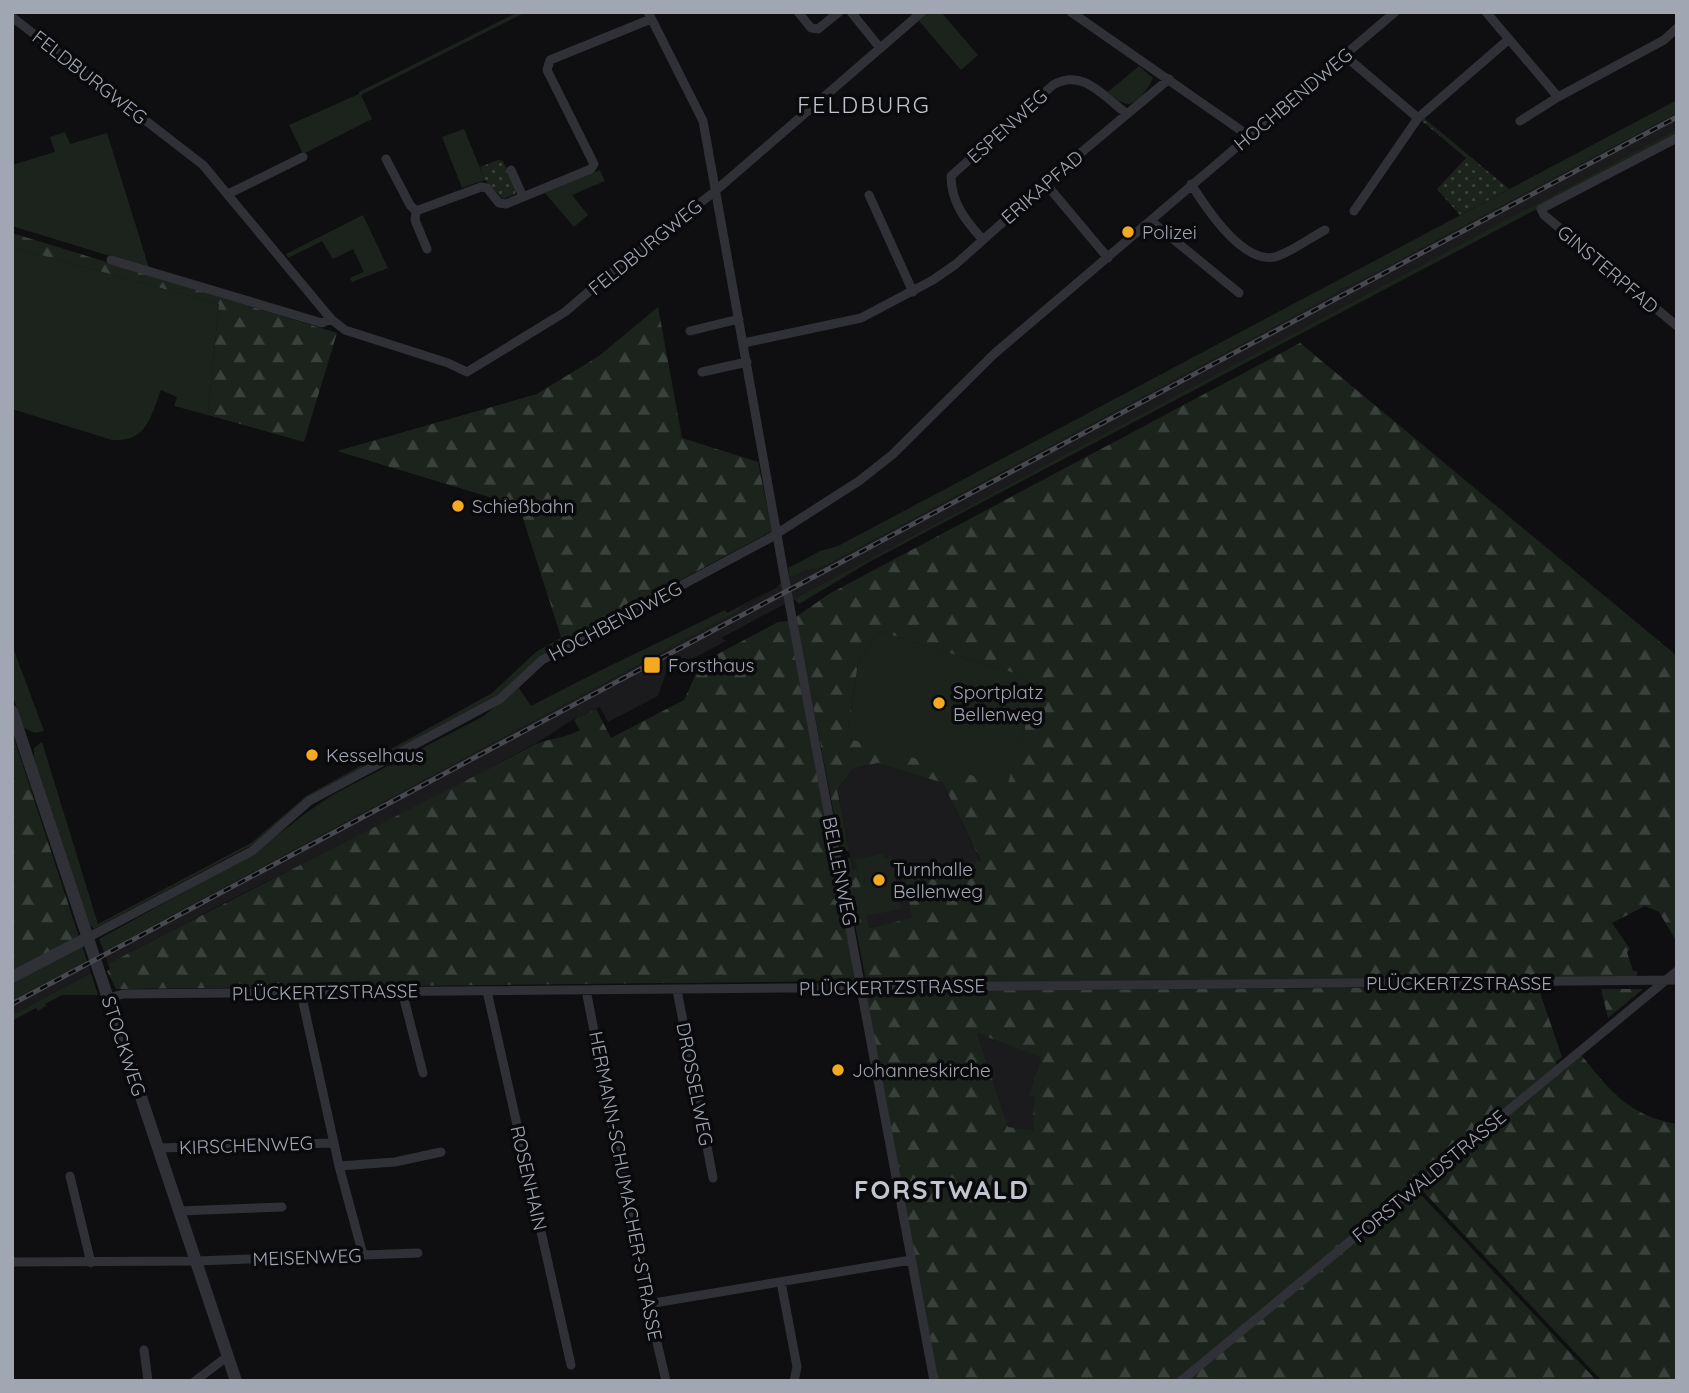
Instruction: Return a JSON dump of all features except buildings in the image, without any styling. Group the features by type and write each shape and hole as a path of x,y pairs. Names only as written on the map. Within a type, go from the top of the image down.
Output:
{"street":[{"path":"798,12 811,29 818,29 839,12"},
{"path":"851,12 880,48"},
{"name":"FELDBURGWEG","path":"12,17 203,165 331,319 345,330 448,363 467,372 565,312 714,192 922,12"},
{"path":"1071,12 1249,136"},
{"name":"HOCHBENDWEG","path":"89,937 252,851 309,802 500,699 542,660 778,533 859,481 892,455 994,355 1395,12"},
{"path":"1493,14 1509,39 1558,97"},
{"path":"416,211 481,187 487,188 499,203 506,205 591,169 594,164 547,70 550,60 650,15"},
{"name":"BELLENWEG","path":"650,15 702,121 934,1381"},
{"path":"1520,121 1558,97 1664,40 1677,28"},
{"path":"1353,211 1418,118 1509,39"},
{"path":"1344,55 1418,118"},
{"name":"ESPENWEG","path":"983,240 954,201 951,176 1053,85 1070,78 1082,79 1126,114"},
{"name":"ERIKAPFAD","path":"744,344 861,318 914,292 956,264 1169,79"},
{"name":"GINSTERPFAD","path":"1677,138 1541,209 1544,215 1677,327"},
{"path":"228,194 303,157"},
{"path":"386,159 410,205 416,211"},
{"path":"511,170 523,197"},
{"path":"1046,184 1108,258"},
{"path":"1191,184 1232,237 1250,253 1263,258 1276,257 1325,230"},
{"path":"869,195 914,292"},
{"path":"416,211 415,220 427,249"},
{"path":"1151,221 1239,293"},
{"name":"FELDBURGWEG","path":"111,260 322,323 331,319"},
{"path":"690,331 739,320"},
{"path":"702,372 747,362"},
{"name":"STOCKWEG","path":"12,711 236,1381"},
{"path":"12,977 89,937"},
{"name":"FORSTWALDSTRASSE","path":"1181,1381 1677,971"},
{"name":"PLÜCKERTZSTRASSE","path":"108,998 123,994 1677,980"},
{"name":"HERMANN-SCHUMACHER-STRASSE","path":"586,990 648,1304 666,1381"},
{"name":"DROSSELWEG","path":"677,990 713,1178"},
{"path":"402,991 423,1073"},
{"name":"ROSENHAIN","path":"487,991 571,1365"},
{"path":"301,993 339,1166 363,1255"},
{"name":"KIRSCHENWEG","path":"158,1148 334,1143"},
{"path":"339,1166 395,1162 441,1152"},
{"path":"70,1176 91,1263"},
{"path":"180,1210 282,1207"},
{"name":"MEISENWEG","path":"12,1262 197,1261 418,1253"},
{"path":"648,1304 911,1260"},
{"path":"781,1282 797,1367 794,1381"},
{"path":"144,1350 148,1381"},
{"path":"195,1381 228,1356"}],"shaded area":[{"path":"1677,113 1677,129 721,638 726,641 666,673 658,696 608,722 600,707 578,716 540,741 424,803 108,964 104,952 739,610 776,588 789,573 790,578 804,571 821,568 1336,294 1340,289"},
{"path":"878,763 943,783 981,862 904,871 913,918 868,928 858,871 853,871 837,789 854,768"},
{"path":"87,961 91,973 12,1015 12,1001"},
{"path":"977,1033 1043,1058 1030,1094 1035,1097 1035,1132 1008,1127"}],"green space":[{"path":"518,12 526,12 361,95 372,119 303,154 289,125 359,94"},
{"path":"929,12 941,12 978,55 961,70 919,21"},
{"path":"1139,66 1153,78 1146,90 1132,103 1125,104 1117,100 1108,92"},
{"path":"1677,100 1677,113 1340,289 1336,294 821,568 804,571 790,578 788,568 820,551 838,546"},
{"path":"1424,118 1509,189 1460,215 1437,189 1466,158 1422,121"},
{"path":"464,129 485,180 462,188 442,137"},
{"path":"1677,129 1677,135 869,562 799,604 794,599"},
{"path":"65,132 70,144 107,133 149,268 12,226 12,165 55,152 50,137"},
{"path":"498,160 503,161 516,189 515,194 503,199 485,180 480,167"},
{"path":"600,170 605,181 572,195 588,215 574,227 545,193"},
{"path":"363,215 388,268 352,282 350,278 364,272 353,249 333,259 322,241 288,258 286,254"},
{"path":"12,233 337,333 304,442 208,415 219,304 12,247"},
{"path":"12,247 219,304 208,415 174,406 177,397 161,390 146,426 133,437 112,440 12,409"},
{"path":"658,307 682,438 758,462 772,531 563,643 519,506 337,451 537,394 599,356"},
{"path":"1300,343 1677,656 1677,942 1659,912 1645,906 1612,923 1630,949 1627,952 1633,971 1637,971 1637,977 866,981 843,861 850,857 853,871 857,870 869,928 912,918 904,871 981,861 943,783 878,763 854,768 837,789 849,851 841,850 796,617 829,594","holes":["879,631 1027,677 1025,728 1007,786 847,738 858,663"]},
{"path":"776,587 739,608 740,610 104,952 99,939 253,854 334,794 482,717 519,688 531,706"},
{"path":"789,621 855,981 116,989 107,971 110,969 108,964 530,747 580,730 574,720 579,715 580,717 596,709 611,738 684,700 701,663 778,622"},
{"name":"Sportplatz Bellenweg","path":"879,631 1027,677 1025,728 1007,787 847,738 858,663"},
{"path":"561,638 563,643 541,655 495,698 306,798 252,845 94,929 89,924 34,758 34,748 42,742 98,924 251,843 306,796 492,693 537,651"},
{"path":"12,645 44,731 35,733 24,728 12,694"},
{"path":"12,732 79,937 12,973"},
{"name":"Turnhalle Bellenweg","path":"883,854 884,859 892,858 901,909 866,916 855,859"},
{"path":"82,946 87,961 12,1001 12,983"},
{"path":"91,973 98,995 62,995 38,1011 36,1008 12,1021 12,1015"},
{"path":"1528,987 1529,990 1539,990 1562,1057 1556,1061 1557,1065 1176,1381 938,1381 867,1000 873,991","holes":["977,1033 1042,1058 1029,1095 1035,1097 1034,1131 1008,1127"]},
{"path":"1601,989 1643,989 1608,1018"},
{"path":"1581,1055 1611,1090 1633,1108 1677,1124 1677,1381 1602,1381 1420,1188"},
{"path":"1414,1193 1423,1197 1597,1381 1187,1381"}],"railway":[{"path":"12,1004 1677,117"}],"place":[{"name":"Polizei","path":"1128,232"},
{"name":"Schießbahn","path":"458,506"},
{"name":"Forsthaus","path":"652,665"},
{"name":"Sportplatz Bellenweg","path":"939,703"},
{"name":"Kesselhaus","path":"312,755"},
{"name":"Turnhalle Bellenweg","path":"879,880"},
{"name":"Johanneskirche","path":"838,1070"}],"district":[{"name":"FELDBURG","path":"864,105"},
{"name":"FORSTWALD","path":"942,1190"}]}
